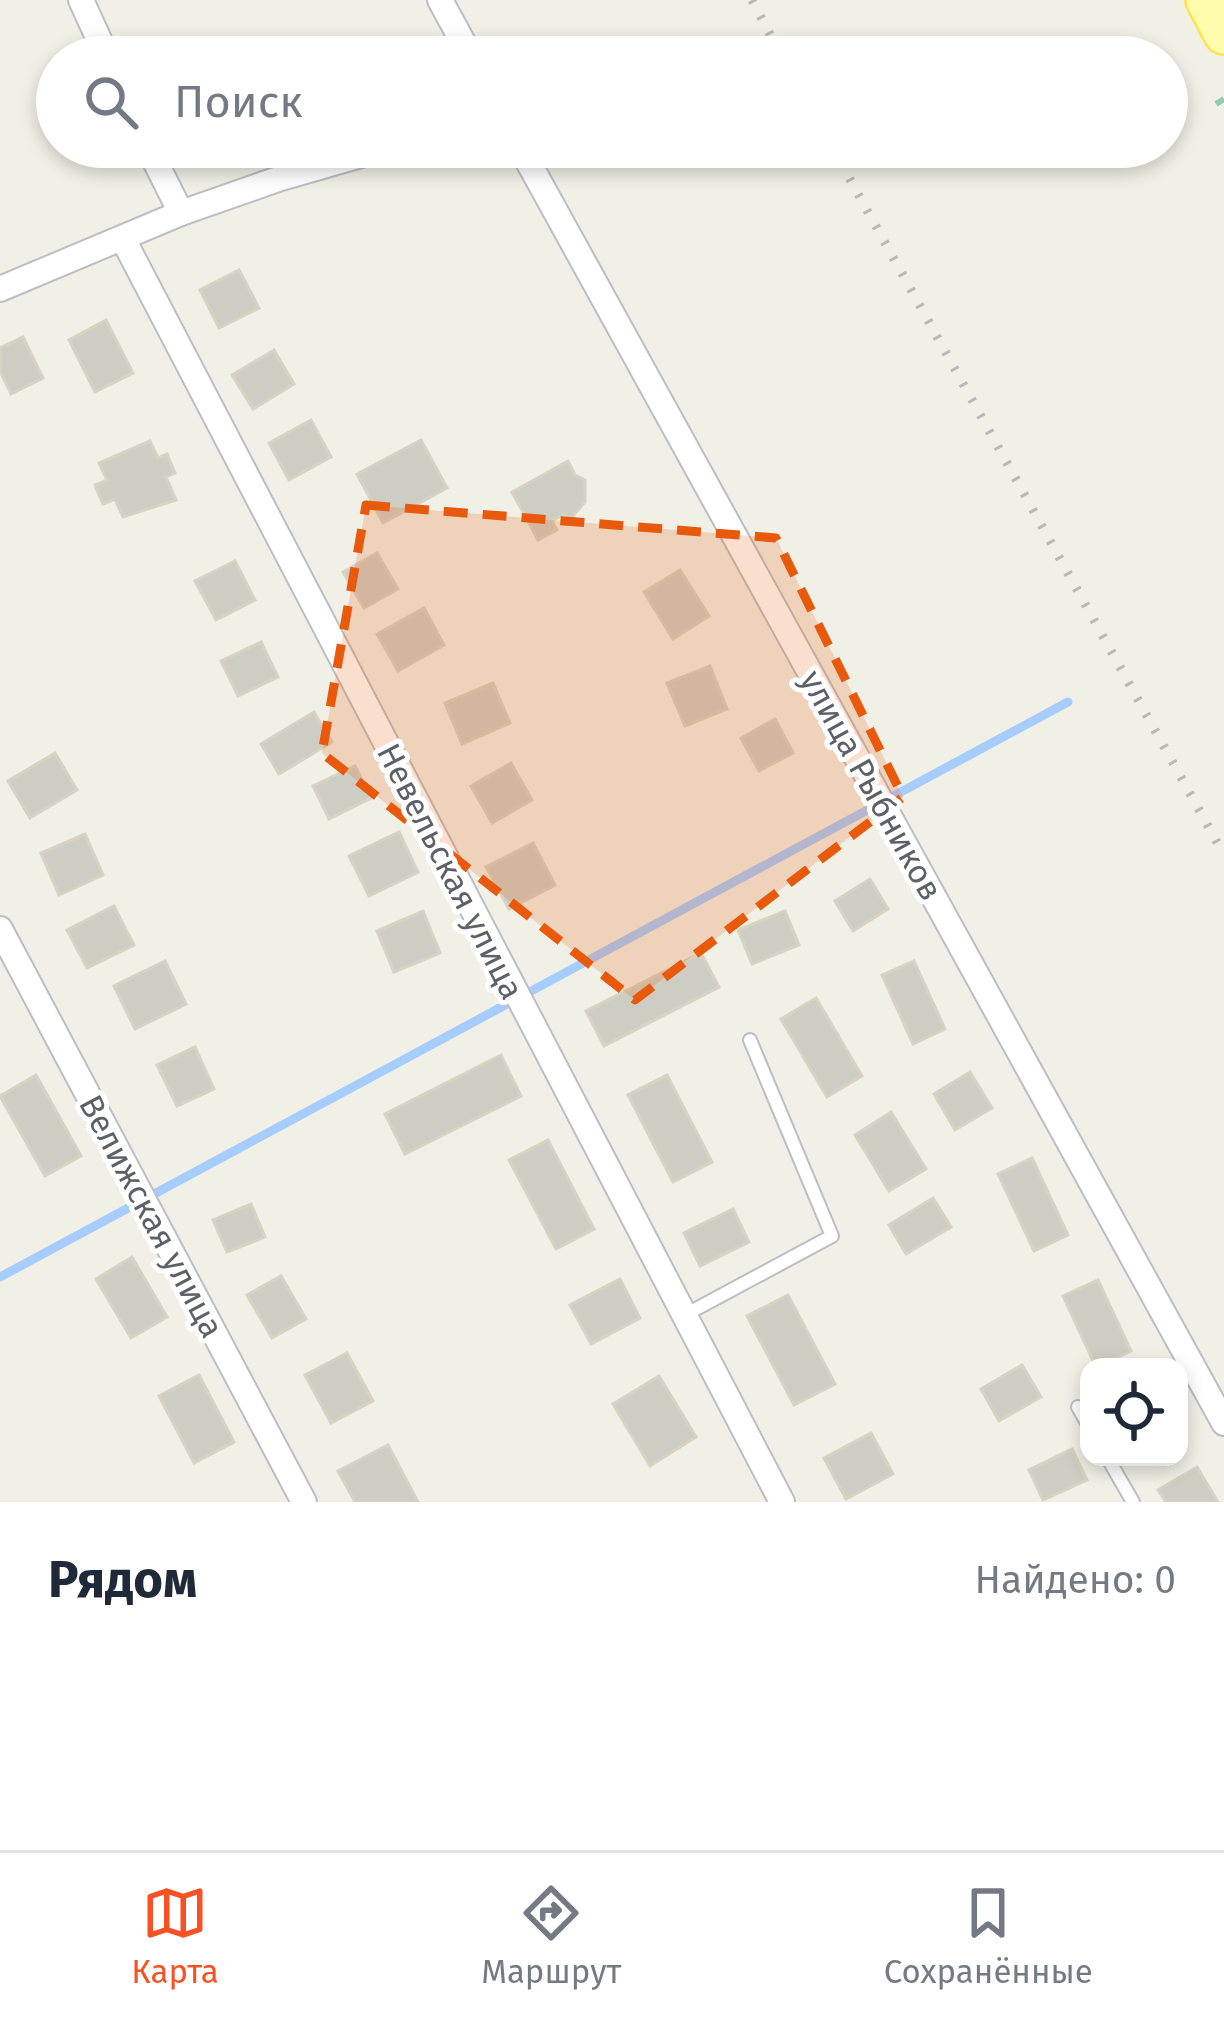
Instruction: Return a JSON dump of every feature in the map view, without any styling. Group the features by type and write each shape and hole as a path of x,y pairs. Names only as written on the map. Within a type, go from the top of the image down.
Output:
{"main road":[{"path":"1206,0 1224,34"}],"street":[{"path":"81,0 97,36"},
{"path":"440,0 460,36"},
{"path":"158,168 181,213"},
{"path":"0,289 181,213 315,168"},
{"name":"улица Рыбников","path":"532,168 1224,1423"},
{"name":"Невельская улица","path":"123,239 782,1502"},
{"name":"Велижская улица","path":"0,929 304,1502"}],"lane":[{"path":"682,1316 832,1235 750,1040"},
{"path":"1112,1466 1133,1502"}],"highlighted area":[{"path":"366,505 776,538 903,797 635,1000 322,753"}],"building":[{"path":"239,270 259,308 219,328 200,290"},
{"path":"106,320 133,373 95,392 69,340"},
{"path":"23,337 43,378 11,394 0,371 0,348"},
{"path":"274,350 294,384 253,409 232,375"},
{"path":"311,420 331,457 289,480 269,443"},
{"path":"421,440 447,488 383,523 357,474"},
{"path":"150,441 158,458 167,454 175,473 166,477 176,500 123,517 115,499 103,504 95,485 107,480 99,463"},
{"path":"568,461 575,475 585,480 585,502 571,518 563,515 552,521 557,530 538,540 512,492"},
{"path":"377,553 398,589 364,608 343,572"},
{"path":"235,561 255,600 216,620 195,581"},
{"path":"680,570 709,616 673,639 644,592"},
{"path":"424,608 444,645 398,671 377,634"},
{"path":"261,642 278,677 238,696 221,661"},
{"path":"710,666 727,709 685,726 667,683"},
{"path":"493,683 510,723 462,744 445,703"},
{"path":"314,712 332,742 279,774 261,744"},
{"path":"775,719 793,753 759,771 741,738"},
{"path":"55,753 77,790 30,818 8,781"},
{"path":"511,763 532,800 492,823 471,786"},
{"path":"355,766 371,798 329,819 313,786"},
{"path":"399,832 418,872 369,896 349,856"},
{"path":"85,834 103,875 59,895 41,853"},
{"path":"533,843 555,885 509,909 486,867"},
{"path":"870,879 888,909 853,931 835,901"},
{"path":"114,906 134,945 87,968 67,930"},
{"path":"423,911 440,953 394,972 377,931"},
{"path":"785,911 799,945 752,964 738,930"},
{"path":"701,953 719,987 604,1046 586,1011"},
{"path":"165,961 186,1004 135,1029 114,986"},
{"path":"914,961 945,1029 913,1044 882,975"},
{"path":"816,998 862,1076 827,1097 781,1019"},
{"path":"195,1047 214,1089 177,1106 157,1065"},
{"path":"501,1055 521,1096 405,1154 385,1114"},
{"path":"970,1072 992,1108 955,1130 934,1094"},
{"path":"36,1075 81,1156 45,1176 0,1096"},
{"path":"667,1075 712,1162 673,1182 628,1095"},
{"path":"891,1112 926,1169 889,1191 855,1135"},
{"path":"548,1140 594,1229 556,1249 509,1160"},
{"path":"1032,1158 1068,1235 1034,1251 998,1174"},
{"path":"933,1198 951,1227 906,1254 889,1225"},
{"path":"251,1204 265,1237 227,1252 213,1220"},
{"path":"733,1209 749,1242 700,1266 684,1233"},
{"path":"132,1257 167,1317 131,1338 96,1279"},
{"path":"281,1276 306,1319 272,1338 247,1295"},
{"path":"620,1279 640,1318 591,1344 570,1305"},
{"path":"1098,1280 1131,1351 1116,1358 1092,1358 1063,1296"},
{"path":"788,1295 835,1384 794,1405 747,1316"},
{"path":"347,1353 373,1401 331,1423 305,1375"},
{"path":"1022,1365 1041,1397 999,1421 981,1389"},
{"path":"199,1375 234,1442 194,1463 159,1396"},
{"path":"659,1376 696,1437 650,1466 613,1404"},
{"path":"871,1433 893,1474 846,1499 824,1458"},
{"path":"388,1445 418,1502 355,1502 338,1471"},
{"path":"1072,1449 1087,1480 1043,1500 1029,1470"},
{"path":"1197,1467 1218,1502 1166,1502 1158,1490"}],"waterway":[{"path":"0,1277 1068,702"}],"railway":[{"path":"752,0 771,36"},
{"path":"844,168 1224,855"}]}
